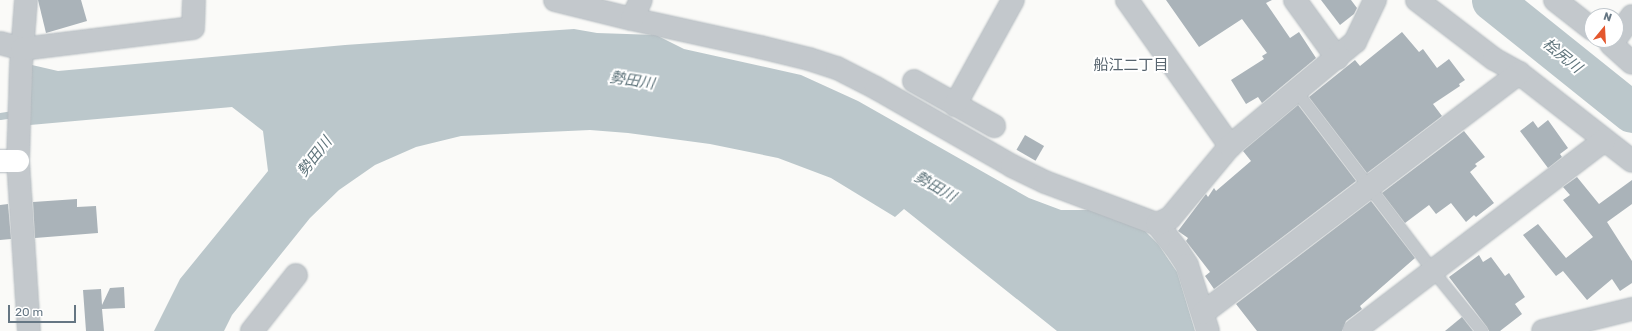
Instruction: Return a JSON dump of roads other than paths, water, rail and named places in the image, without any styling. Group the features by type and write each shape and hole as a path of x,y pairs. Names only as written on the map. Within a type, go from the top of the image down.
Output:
{"street":[{"path":"26,0 9,161 29,331"},
{"path":"0,43 21,57 193,28 194,0"},
{"path":"555,0 622,11 809,59 837,68 876,88 1012,166 1045,182 1157,224 1187,265 1206,322 1369,187 1519,74"},
{"path":"622,11 641,0"},
{"path":"955,105 1013,0"},
{"path":"1127,0 1230,146"},
{"path":"1295,0 1336,58"},
{"path":"1157,224 1170,218 1230,146 1355,42 1375,0"},
{"path":"1417,0 1494,59 1519,74 1632,162"},
{"path":"1555,0 1584,23"},
{"path":"1624,26 1632,16"},
{"path":"1618,48 1632,63"},
{"path":"914,81 994,126"},
{"path":"1354,331 1605,140"},
{"path":"252,331 296,275"},
{"path":"1543,331 1632,309"}],"lane":[{"path":"1296,91 1433,271 1482,331"}],"water":[{"name":"勢田川","path":"574,29 597,33 656,35 684,49 801,75 858,101 1029,198 1061,210 1092,210 1144,230 1158,244 1177,272 1195,331 1057,331 904,209 895,217 831,178 778,158 710,144 628,133 590,130 461,136 416,147 375,165 339,190 310,218 232,315 224,331 154,331 180,279 268,171 263,131 232,107 30,125 32,65 58,71 345,45"}],"waterway":[{"name":"桧尻川","path":"1492,0 1632,112"},
{"path":"0,116 18,113"}],"district":[{"name":"船江二丁目","path":"1131,66"}]}
